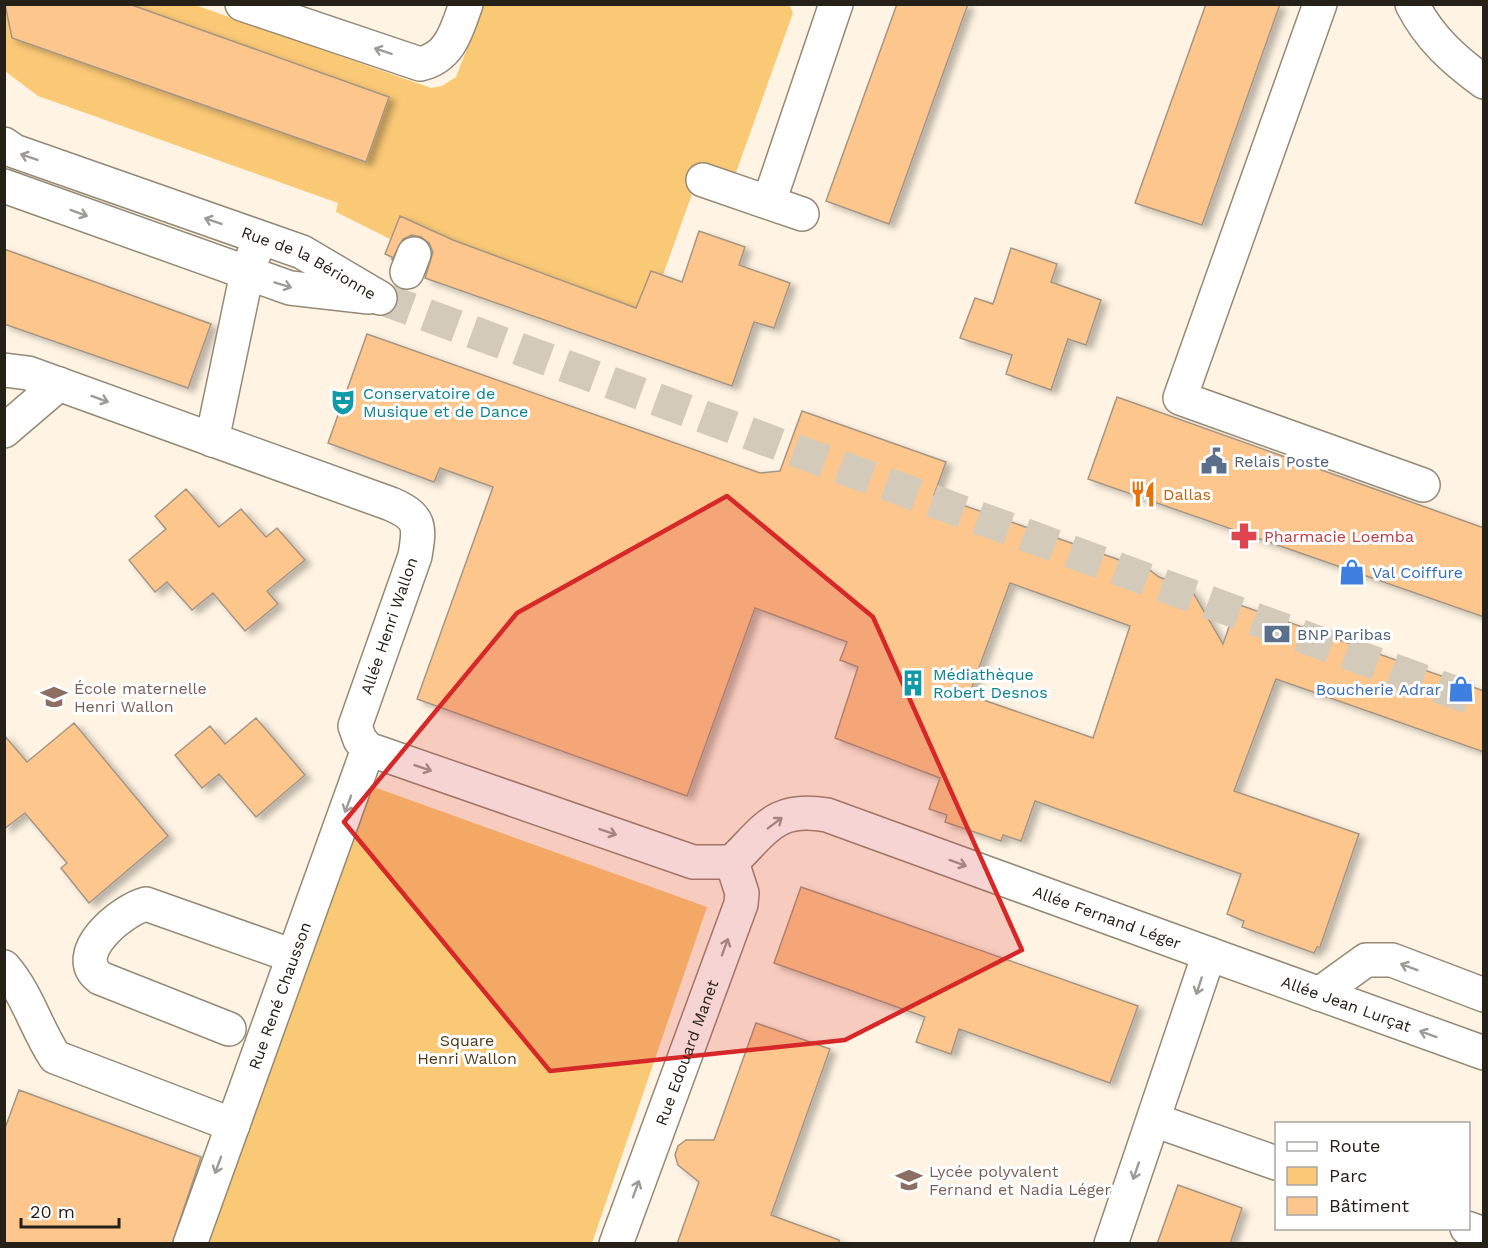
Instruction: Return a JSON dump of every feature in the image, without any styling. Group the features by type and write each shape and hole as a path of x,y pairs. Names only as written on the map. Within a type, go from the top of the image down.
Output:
{"street":[{"path":"242,4 420,64 439,58 447,50 466,4"},
{"path":"769,202 836,4"},
{"path":"1320,4 1180,398 1423,485"},
{"path":"1412,4 1420,19 1450,57 1484,82"},
{"name":"Rue de la Bérionne","path":"4,144 14,151 302,252 380,298 290,288 4,186"},
{"path":"703,180 802,214"},
{"path":"212,440 247,273 260,238"},
{"name":"Allée Henri Wallon","path":"4,370 28,373 391,504 416,519 419,532 415,556 355,726 360,740 368,749"},
{"path":"4,431 59,384"},
{"path":"368,749 693,862 732,862"},
{"name":"Rue René Chausson","path":"190,1244 368,749"},
{"name":"Allée Fernand Léger","path":"732,862 776,820 791,813 827,815 1209,954"},
{"name":"Rue Edouard Manet","path":"616,1244 741,904 742,892 732,862"},
{"path":"229,1029 94,974 90,961 94,947 103,932 117,919 146,904 293,957"},
{"path":"1111,1244 1209,954"},
{"name":"Allée Jean Lurçat","path":"1209,954 1484,1053"},
{"path":"1319,994 1366,960 1392,960 1484,995"},
{"path":"4,968 20,986 42,1036 55,1057 233,1125"},
{"path":"1154,1120 1275,1162"}],"highlighted area":[{"path":"727,496 873,617 1022,950 845,1040 550,1071 344,822 517,613"}],"green space":[{"path":"789,4 793,13 733,181 701,169 663,275 651,271 636,308 453,240 400,217 390,239 336,212 338,203 38,96 5,71 4,5 195,5 431,88 442,86 456,77 484,5"},
{"name":"Square Henri Wallon","path":"371,786 707,907 592,1243 201,1244"}],"building":[{"path":"5,4 129,4 389,97 366,162 12,38"},
{"path":"897,4 968,4 889,224 826,201"},
{"path":"1206,4 1280,4 1202,225 1135,203"},
{"path":"400,216 453,240 636,308 651,271 682,282 699,231 745,247 739,265 790,283 774,328 754,322 732,386 425,278 433,252 429,243 421,237 412,235 403,239 392,260 392,257 385,254"},
{"path":"1011,248 1057,264 1051,282 1101,300 1086,345 1068,339 1051,390 1006,374 1012,355 960,338 975,298 993,304"},
{"path":"4,249 211,324 188,388 4,324"},
{"path":"367,334 760,473 780,471 802,411 946,462 934,495 1151,571 1159,577 1191,589 1223,644 1237,604 1484,691 1484,752 1276,679 1234,791 1359,834 1320,947 1317,947 1314,953 1242,927 1244,921 1227,914 1241,874 1035,801 1021,841 1003,835 1001,841 945,822 947,815 929,809 940,778 835,738 858,667 840,660 847,642 755,608 687,796 417,699 493,487 440,468 434,482 328,443","holes":["1010,583 1130,626 1093,738 969,695"]},
{"path":"1117,397 1484,528 1484,617 1088,479"},
{"path":"186,489 219,527 241,509 266,537 277,528 305,560 267,591 278,604 245,631 213,593 192,610 167,582 155,592 129,560 166,529 155,516"},
{"path":"256,718 305,775 256,817 219,774 202,788 175,755 210,726 225,744"},
{"path":"74,723 168,836 89,903 61,868 67,863 25,813 4,829 4,735 27,762"},
{"path":"801,887 1138,1006 1110,1083 959,1029 951,1054 916,1042 925,1017 774,963"},
{"path":"756,1023 830,1049 771,1215 839,1240 839,1244 677,1244 699,1182 678,1165 675,1155 678,1146 686,1140 714,1140"},
{"path":"19,1090 201,1157 172,1244 4,1244 4,1131"},
{"path":"1178,1185 1242,1208 1230,1244 1157,1244"}],"tunnel":[{"path":"380,298 1484,703"}],"place":[{"name":"Conservatoire de Musique et de Dance","path":"343,402"},
{"name":"Relais Poste","path":"1214,461"},
{"name":"Dallas","path":"1143,494"},
{"name":"Pharmacie Loemba","path":"1244,536"},
{"name":"Val Coiffure","path":"1352,572"},
{"name":"BNP Paribas","path":"1277,634"},
{"name":"Médiathèque Robert Desnos","path":"913,683"},
{"name":"Boucherie Adrar","path":"1461,689"},
{"name":"École maternelle Henri Wallon","path":"54,697"},
{"name":"Lycée polyvalent Fernand et Nadia Léger","path":"909,1180"}]}
